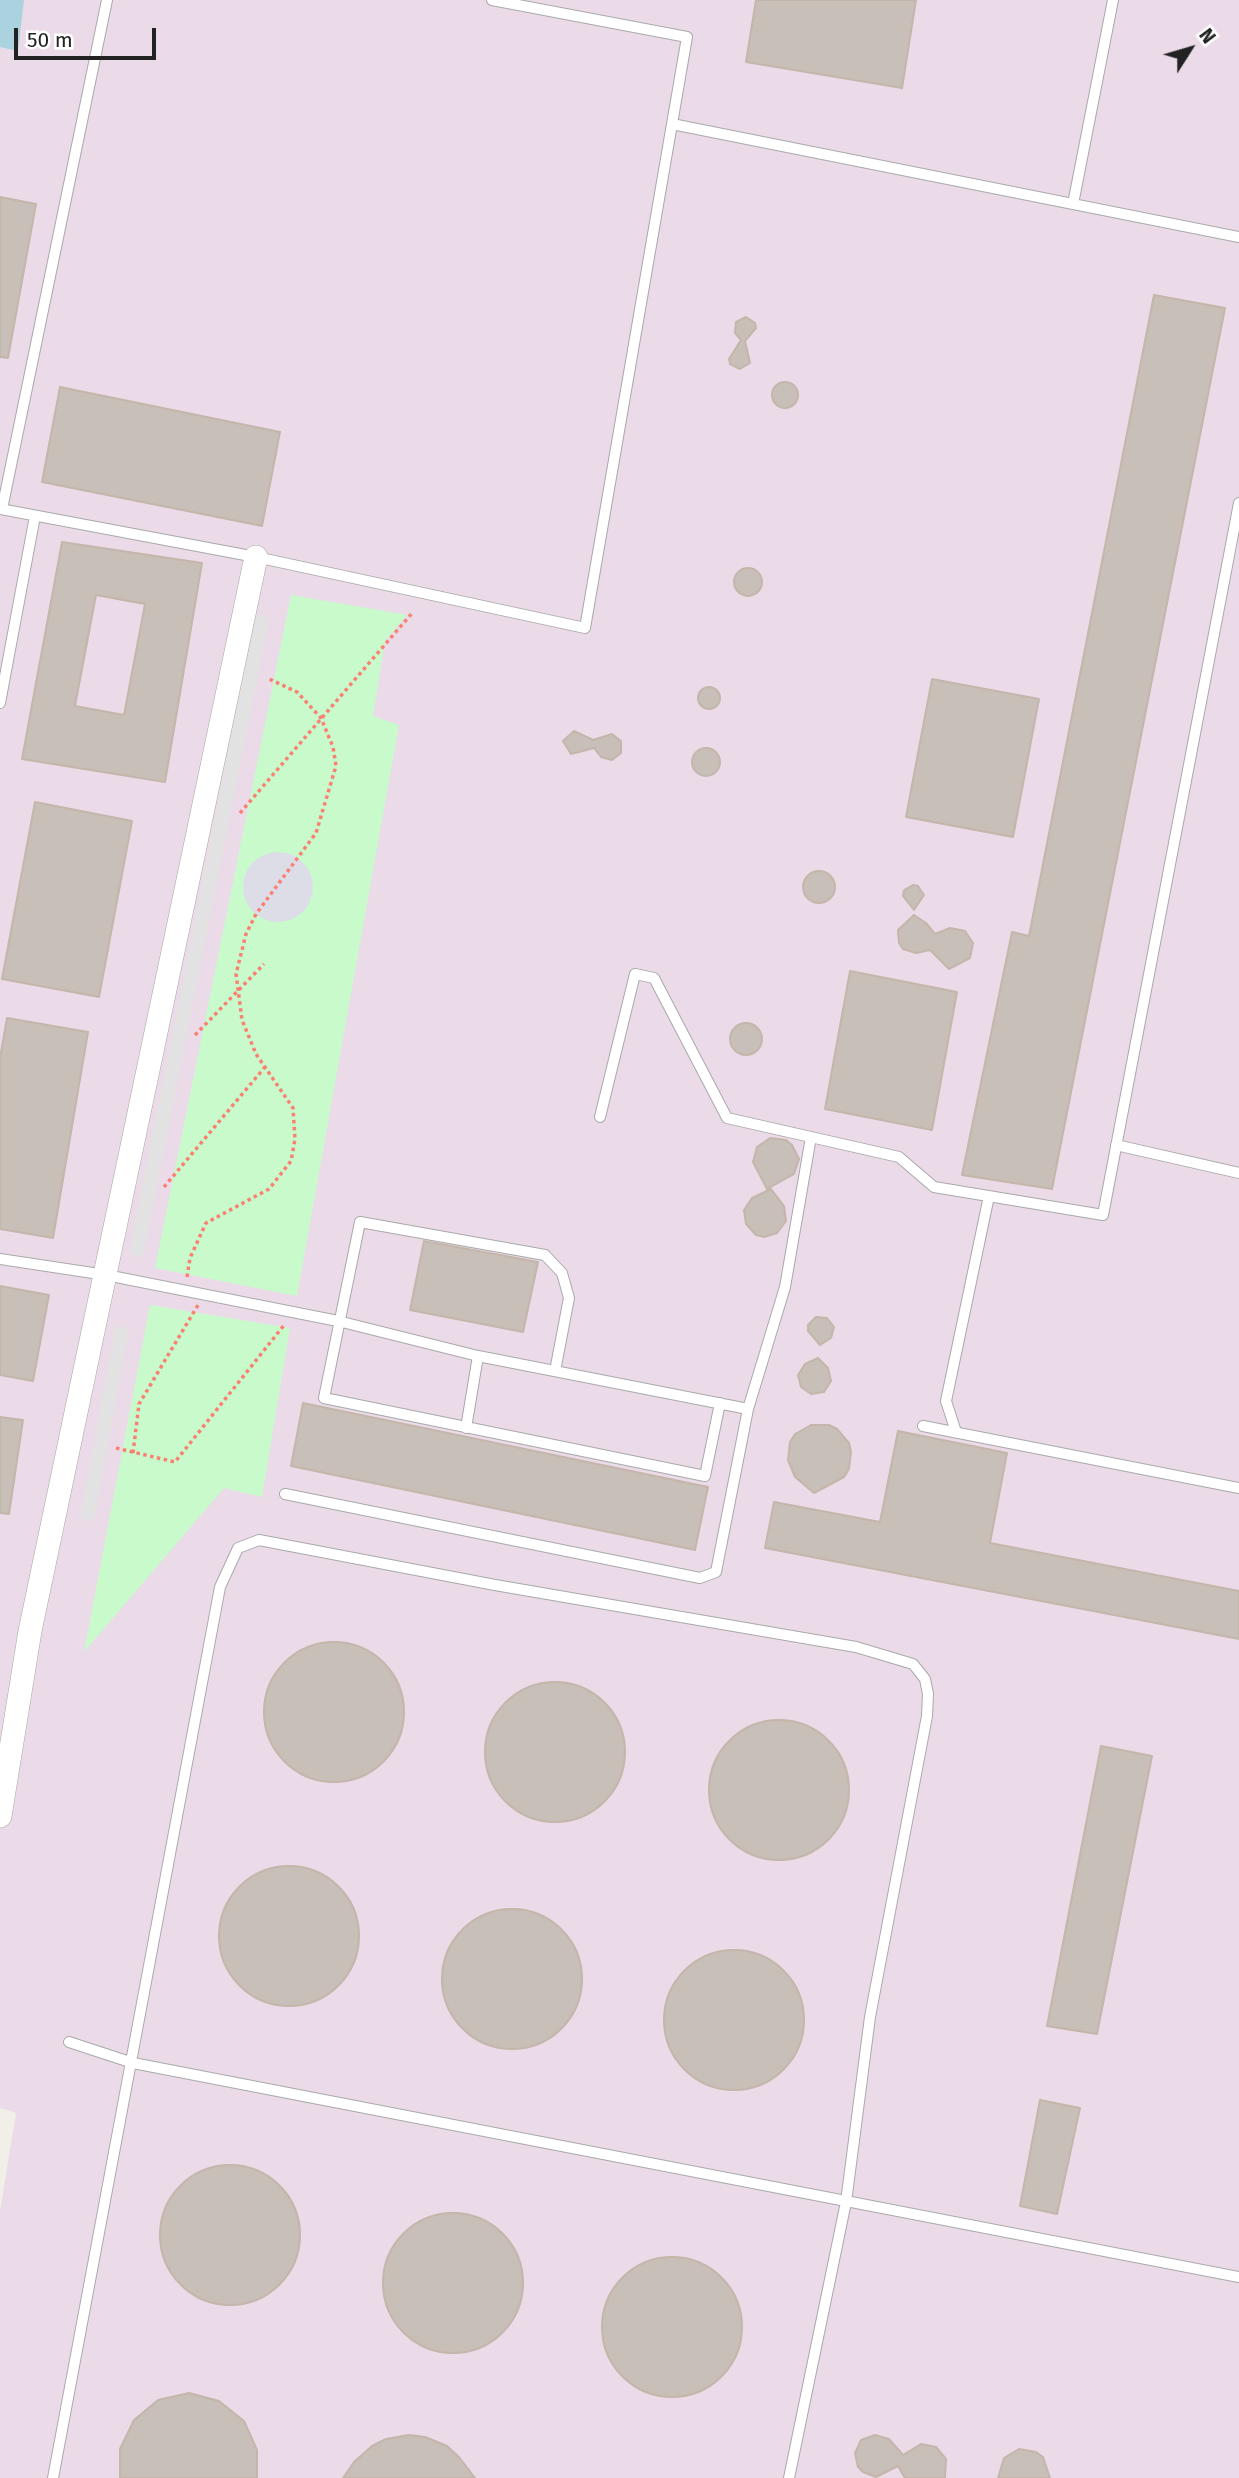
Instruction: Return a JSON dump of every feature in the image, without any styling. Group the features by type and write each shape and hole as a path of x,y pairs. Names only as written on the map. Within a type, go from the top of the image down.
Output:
{"street":[{"path":"0,1816 30,1631 256,557"}],"lane":[{"path":"107,0 1,509 256,557 585,628 687,37 492,0"},
{"path":"1073,204 1113,0"},
{"path":"672,124 1239,237"},
{"path":"600,1117 635,974 654,978 727,1118 899,1157 934,1187 1103,1215 1239,503"},
{"path":"0,703 35,516"},
{"path":"285,1494 700,1578 716,1572 748,1409 785,1287 811,1137"},
{"path":"1116,1145 1239,1173"},
{"path":"956,1432 946,1401 989,1196"},
{"path":"555,1371 569,1298 562,1273 545,1255 360,1222 324,1398 705,1476 720,1404"},
{"path":"0,1259 106,1275 338,1321 478,1356 748,1409"},
{"path":"466,1429 478,1356"},
{"path":"923,1426 1239,1488"},
{"path":"54,2478 220,1587 237,1548 259,1540 495,1585 832,1642 892,1655 913,1664 925,1679 928,1694 927,1716 870,2017 846,2202 789,2478"},
{"path":"69,2042 133,2063 846,2202 1044,2237 1239,2277"}],"path":[{"path":"240,813 413,612"},
{"path":"186,1279 190,1258 206,1223 270,1189 291,1161 295,1139 293,1108 256,1054 242,1020 236,974 246,934 256,914 308,848 332,786 336,766 333,747 321,718 297,692 267,678"},
{"path":"195,1035 264,964"},
{"path":"164,1187 265,1067"},
{"path":"133,1453 139,1404 199,1304"},
{"path":"116,1448 175,1462 289,1320"}],"shaded area":[{"path":"0,0 1239,0 1239,2478 0,2478 0,2211 16,2113 0,2108"},
{"path":"255,615 269,618 143,1257 129,1254"},
{"path":"285,852 298,858 307,867 311,873 311,901 303,912 292,920 271,922 253,912 245,901 243,880 253,862 264,854"},
{"path":"115,1326 129,1329 94,1521 80,1518"}],"green space":[{"path":"291,595 407,615 385,641 373,716 399,725 297,1296 155,1268"},
{"path":"150,1305 290,1328 262,1497 224,1488 84,1652"}],"water":[{"path":"0,0 24,0 18,51 0,47"}],"building":[{"path":"756,0 916,0 902,88 746,62"},
{"path":"0,197 36,204 8,358 0,357"},
{"path":"1154,295 1225,308 1052,1189 962,1175 1012,932 1029,936"},
{"path":"746,317 755,323 756,328 745,341 750,363 740,369 730,364 729,359 741,340 735,333 736,322"},
{"path":"785,382 794,386 798,395 794,404 785,408 776,404 772,395 776,386"},
{"path":"60,387 280,432 262,526 42,482"},
{"path":"62,542 202,563 165,782 22,759","holes":["96,595 145,604 124,715 75,706"]},
{"path":"748,568 758,572 762,582 758,592 748,596 738,592 734,582 738,572"},
{"path":"932,679 1039,699 1013,837 906,817"},
{"path":"709,687 719,694 720,698 713,708 709,709 699,702 698,698 705,688"},
{"path":"574,731 593,740 612,734 621,741 621,753 612,760 601,757 594,748 571,754 563,741"},
{"path":"706,748 716,752 720,762 716,772 706,776 696,772 692,762 696,752"},
{"path":"35,802 132,821 99,997 2,979"},
{"path":"819,871 830,876 835,887 830,898 819,903 808,898 803,887 808,876"},
{"path":"913,885 918,886 924,895 914,910 903,896 904,890"},
{"path":"914,915 926,923 935,934 950,928 965,931 973,943 970,958 949,969 930,950 916,953 903,949 899,943 898,930"},
{"path":"850,971 957,992 932,1130 825,1109"},
{"path":"7,1018 88,1032 53,1238 0,1229 0,1058"},
{"path":"746,1023 758,1027 762,1039 758,1051 746,1055 734,1051 730,1039 734,1027"},
{"path":"770,1138 786,1140 792,1145 799,1159 794,1174 767,1189 753,1162 757,1147"},
{"path":"771,1189 784,1206 786,1221 777,1233 764,1237 756,1235 746,1224 744,1210 752,1198"},
{"path":"424,1241 538,1262 523,1332 410,1310"},
{"path":"0,1286 49,1295 33,1381 0,1375"},
{"path":"816,1317 827,1318 834,1327 831,1338 820,1345 808,1331 808,1325"},
{"path":"818,1358 828,1368 831,1381 824,1392 811,1394 801,1387 798,1375 805,1364"},
{"path":"303,1403 708,1487 695,1550 291,1466"},
{"path":"0,1417 23,1420 9,1514 0,1513"},
{"path":"811,1425 829,1425 837,1429 849,1443 851,1452 849,1469 844,1477 814,1493 795,1477 788,1460 790,1442 795,1434"},
{"path":"898,1431 1007,1453 990,1543 1239,1591 1239,1639 765,1548 774,1502 880,1522"},
{"path":"334,1642 361,1648 383,1663 398,1685 404,1712 398,1739 383,1761 361,1776 334,1782 307,1776 285,1761 270,1739 264,1712 270,1685 285,1663 307,1648"},
{"path":"555,1682 582,1688 604,1703 619,1725 625,1752 619,1779 604,1801 582,1816 555,1822 528,1816 506,1801 491,1779 485,1752 491,1725 506,1703 528,1688"},
{"path":"779,1720 806,1726 828,1741 843,1763 849,1790 843,1817 828,1839 806,1854 779,1860 752,1854 730,1839 715,1817 709,1790 715,1763 730,1741 752,1726"},
{"path":"1101,1746 1152,1756 1097,2034 1047,2026"},
{"path":"289,1866 316,1872 338,1887 353,1909 359,1936 353,1963 338,1985 316,2000 289,2006 262,2000 240,1985 225,1963 219,1936 225,1909 240,1887 262,1872"},
{"path":"512,1909 539,1915 561,1930 576,1952 582,1979 576,2006 561,2028 539,2043 512,2049 485,2043 463,2028 448,2006 442,1979 448,1952 463,1930 485,1915"},
{"path":"734,1950 761,1956 783,1971 798,1993 804,2020 798,2047 783,2069 761,2084 734,2090 707,2084 685,2069 670,2047 664,2020 670,1993 685,1971 707,1956"},
{"path":"1040,2100 1080,2108 1057,2214 1020,2206"},
{"path":"230,2165 257,2171 279,2186 294,2208 300,2235 294,2262 279,2284 257,2299 230,2305 203,2299 181,2284 166,2262 160,2235 166,2208 181,2186 203,2171"},
{"path":"453,2213 480,2219 502,2234 517,2256 523,2283 517,2310 502,2332 480,2347 453,2353 426,2347 404,2332 389,2310 383,2283 389,2256 404,2234 426,2219"},
{"path":"672,2257 699,2263 721,2278 736,2300 742,2327 736,2354 721,2376 699,2391 672,2397 645,2391 623,2376 608,2354 602,2327 608,2300 623,2278 645,2263"},
{"path":"189,2393 219,2401 244,2421 257,2450 257,2478 120,2478 120,2449 134,2420 158,2400"},
{"path":"409,2435 425,2437 447,2446 475,2478 343,2478 354,2462 372,2446 386,2439"},
{"path":"875,2435 889,2439 903,2455 921,2444 936,2447 946,2459 945,2478 905,2478 898,2466 876,2477 863,2472 858,2467 855,2453 861,2440"},
{"path":"1019,2449 1036,2452 1043,2457 1050,2478 998,2478 1004,2458"}]}
